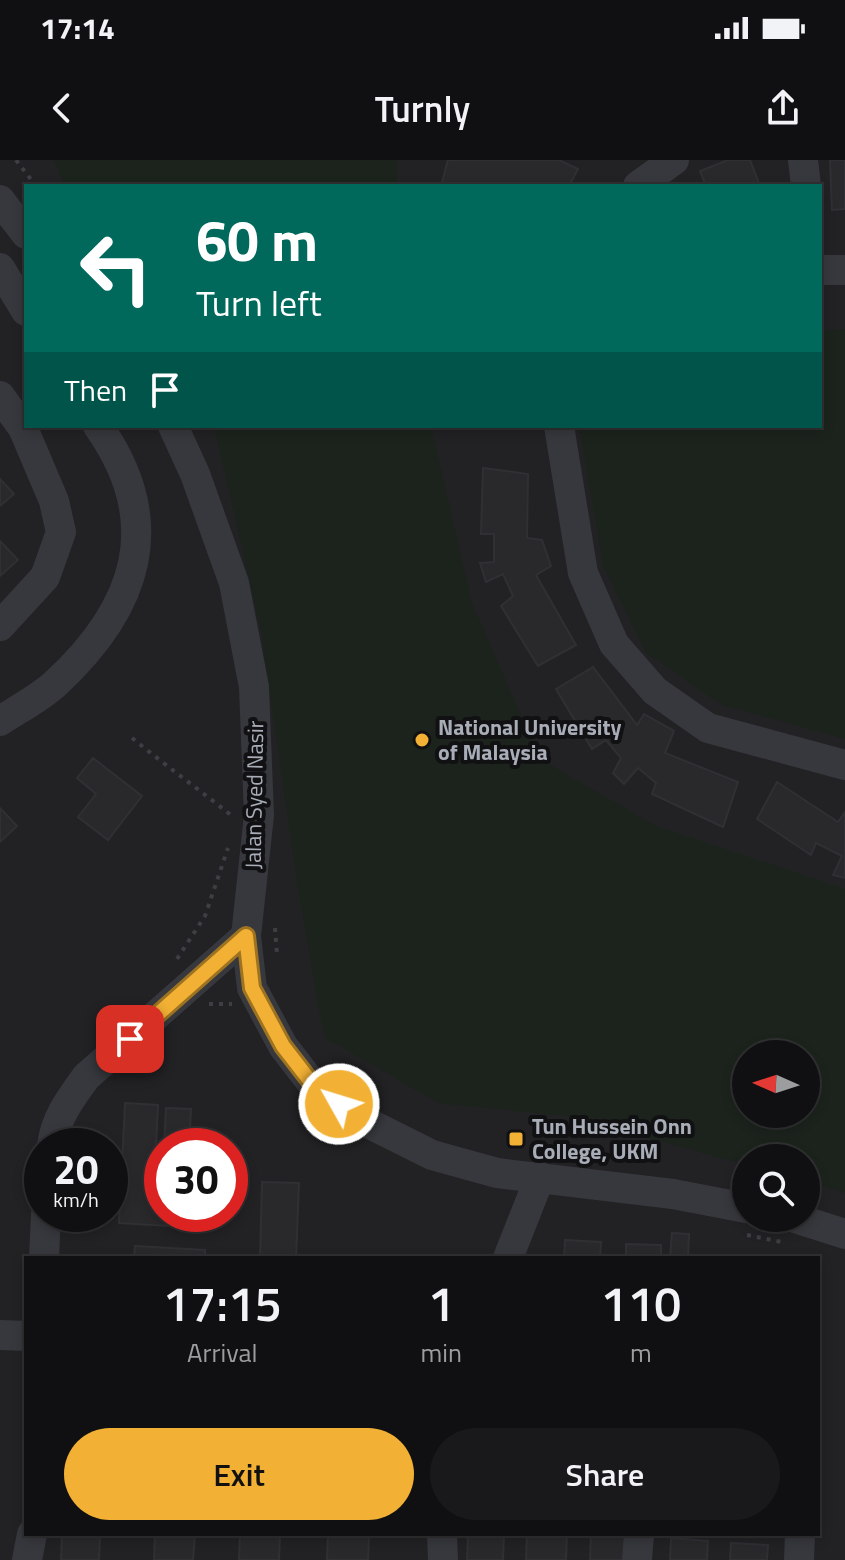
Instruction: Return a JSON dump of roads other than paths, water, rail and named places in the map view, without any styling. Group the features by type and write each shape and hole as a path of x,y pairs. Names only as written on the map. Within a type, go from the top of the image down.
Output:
{"street":[{"path":"641,184 674,160"},
{"path":"803,160 806,184"},
{"path":"0,200 24,231"},
{"path":"0,261 24,233"},
{"path":"0,268 24,308"},
{"path":"822,270 845,270"},
{"path":"0,396 23,428 54,501 61,532 45,577 0,626"},
{"path":"0,721 55,684 104,628 128,586 138,550 134,505 119,456 99,428"},
{"name":"Jalan Syed Nasir","path":"174,428 195,474 234,583 254,687 259,815 246,936 252,988 283,1046 314,1086 364,1121 432,1155 497,1173 673,1194 732,1205"},
{"path":"559,428 583,573 614,644 655,691 708,728 845,765"},
{"path":"55,1128 67,1102 86,1077 246,936"},
{"path":"509,1256 540,1177"},
{"path":"820,1226 845,1234"},
{"path":"44,1256 45,1232"},
{"path":"0,1335 24,1336"},
{"path":"27,1560 32,1536"},
{"path":"442,1536 443,1560"},
{"path":"637,1560 639,1536"},
{"path":"799,1560 800,1536"}],"place":[{"name":"National University of Malaysia","path":"422,740"},
{"name":"Tun Hussein Onn College, UKM","path":"516,1139"}]}
